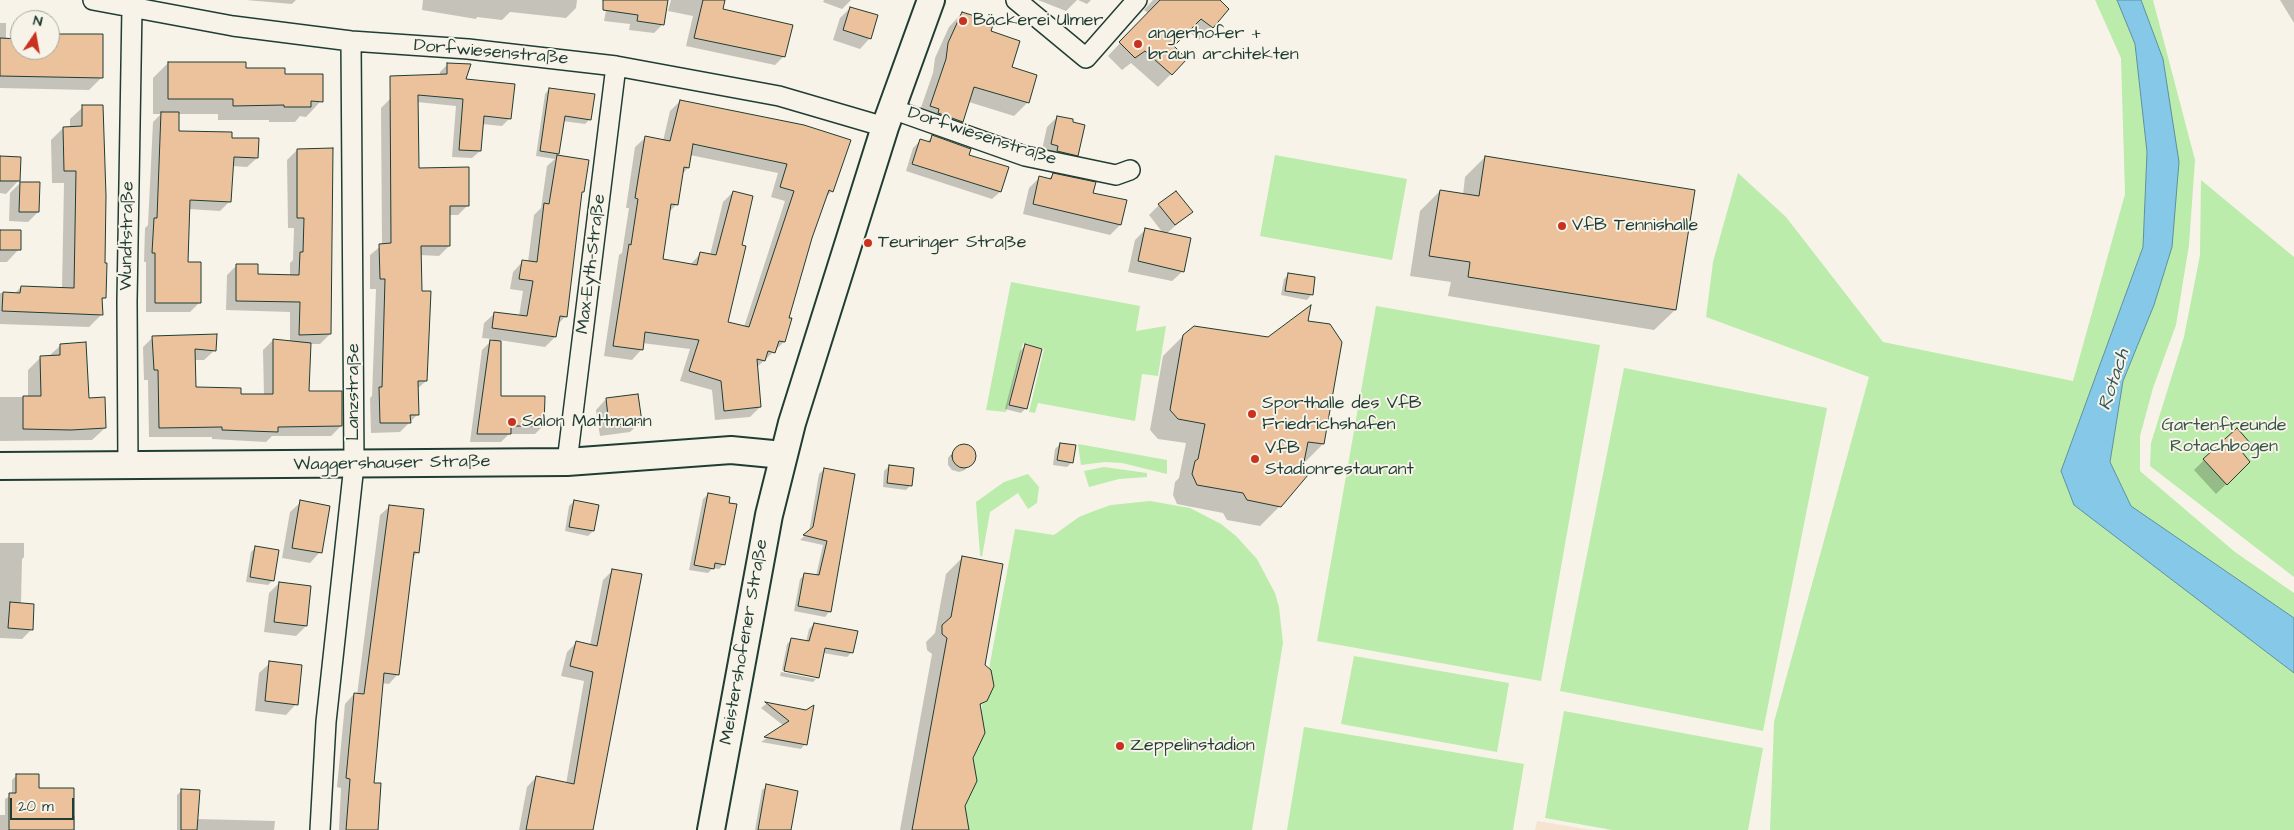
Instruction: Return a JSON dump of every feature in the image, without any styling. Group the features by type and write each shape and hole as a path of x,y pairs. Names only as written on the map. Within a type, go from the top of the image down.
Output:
{"street":[{"name":"Dorfwiesenstraße","path":"93,0 233,26 351,41 468,49 616,66 889,118 1025,156 1116,175 1130,170"},
{"path":"783,455 805,377 889,118 931,0"},
{"path":"1016,0 1086,58 1138,0"},
{"name":"Wundtstraße","path":"128,466 127,301 132,7"},
{"name":"Lanzstraße","path":"320,830 326,722 354,465 351,41"},
{"name":"Max-Eyth-Straße","path":"568,462 616,66"},
{"name":"Waggershauser Straße","path":"0,466 568,462 731,450 783,455"},
{"name":"Meistershofener Straße","path":"711,830 769,515 783,455"}],"shaded area":[{"path":"1537,821 1592,830 1535,830"}],"green space":[{"path":"2095,0 2117,0 2135,44 2147,152 2143,247 2061,471 2074,505 2294,673 2294,830 1770,830 1774,722 1869,377 1706,317 1713,262 1738,173 1786,217 1883,342 2073,381 2125,194 2121,58"},
{"path":"2141,0 2153,0 2195,160 2189,245 2176,325 2153,388 2140,436 2140,471 2235,552 2294,593 2294,618 2131,506 2110,462 2123,381 2154,305 2172,247 2163,59"},
{"path":"1275,155 1407,179 1392,260 1260,236"},
{"name":"Gartenfreunde Rotachbogen","path":"2201,180 2294,257 2294,577 2150,466 2151,443 2184,337 2200,255"},
{"path":"1011,282 1140,306 1136,331 1166,326 1158,376 1142,374 1135,421 1038,403 1035,413 1029,412 1044,349 1023,343 1006,412 986,410"},
{"path":"1376,306 1600,345 1541,681 1317,641"},
{"path":"1624,368 1827,408 1763,731 1560,691"},
{"path":"1078,444 1167,460 1167,474 1122,463 1105,462 1081,465"},
{"path":"1104,467 1147,473 1147,477 1119,479 1089,487 1084,471"},
{"path":"1028,474 1039,487 1037,503 1028,509 1018,493 990,512 982,557 980,555 976,502 1004,482"},
{"name":"Zeppelinstadion","path":"1150,501 1190,508 1221,524 1236,536 1257,559 1275,593 1279,607 1283,643 1252,830 959,830 1015,529 1054,535 1079,517 1094,511 1111,505"},
{"path":"1354,656 1509,683 1497,752 1341,724"},
{"path":"1564,711 1763,748 1748,830 1612,830 1545,818"},
{"path":"1304,727 1524,764 1513,830 1287,830"}],"water":[{"name":"Rotach","path":"2117,0 2141,0 2163,59 2179,162 2172,247 2154,305 2123,381 2110,462 2131,506 2294,618 2294,673 2074,505 2061,471 2143,247 2147,152 2135,44"}],"building":[{"path":"603,0 668,0 664,25 637,21 638,15 603,10"},
{"path":"703,0 725,0 723,9 793,25 785,57 694,38"},
{"path":"1160,0 1220,0 1229,9 1213,28 1201,19 1174,46 1187,59 1172,75 1145,51 1135,58 1119,42"},
{"path":"850,7 878,15 871,39 843,30"},
{"path":"962,12 994,22 991,31 1020,41 1012,67 1037,75 1029,103 974,87 963,122 938,113 939,109 930,106 946,59 948,43"},
{"path":"60,34 103,34 103,78 0,76 0,38 10,38 10,60 60,60"},
{"path":"168,62 246,62 246,68 285,68 285,74 323,74 323,102 311,101 311,107 284,107 284,105 233,106 233,99 168,99"},
{"path":"447,63 471,64 466,79 515,84 511,119 484,116 481,151 459,150 463,99 418,95 419,168 469,167 469,206 450,206 450,246 421,246 422,291 431,291 427,381 418,381 419,415 410,415 411,423 380,423 379,387 382,387 385,279 380,279 379,244 391,243 390,76 447,74"},
{"path":"549,88 595,94 591,120 565,116 559,154 540,151"},
{"path":"680,100 804,125 851,140 833,192 829,190 812,238 789,318 792,318 785,342 779,341 775,353 768,351 765,361 757,359 761,407 724,411 721,381 689,371 699,340 645,332 643,350 613,346 629,244 631,245 638,199 635,198 645,136 670,141","holes":["693,144 787,164 780,187 794,191 749,327 728,322 746,246 742,245 753,196 733,191 716,255 700,252 697,265 663,259 671,204 678,205 684,167 689,168"]},
{"path":"82,105 103,105 106,196 105,263 107,263 106,298 102,298 103,315 2,311 3,292 20,293 21,286 74,288 76,171 64,171 63,127 82,126"},
{"path":"161,112 179,112 179,131 232,132 232,138 259,138 258,158 234,157 231,202 190,200 188,262 201,262 201,303 155,303 155,253 152,253 154,218 157,218"},
{"path":"1057,116 1073,119 1073,122 1085,125 1078,156 1057,151 1058,146 1051,144"},
{"path":"932,135 971,149 969,155 1009,167 1001,192 912,164 920,139 930,142"},
{"path":"333,148 331,334 299,335 300,302 236,301 236,264 258,264 258,274 299,275 300,252 303,252 304,218 297,218 297,149"},
{"path":"557,155 589,160 584,192 582,192 567,317 560,316 556,337 492,328 494,312 527,316 533,281 519,279 522,260 537,262 544,203 549,204"},
{"path":"0,156 21,157 20,181 0,181"},
{"name":"VfB Tennishalle","path":"1485,156 1695,190 1676,310 1468,277 1470,262 1429,256 1440,190 1479,196"},
{"path":"1053,173 1096,182 1093,193 1127,200 1121,225 1033,204 1039,176 1051,179"},
{"path":"20,182 40,182 39,212 19,212"},
{"path":"1176,191 1193,212 1175,225 1158,204"},
{"path":"1145,228 1191,238 1184,272 1138,261"},
{"path":"0,230 21,230 21,250 0,250"},
{"path":"1288,273 1315,277 1313,295 1285,291"},
{"name":"Sporthalle des VfB Friedrichshafen","path":"1311,305 1308,321 1330,324 1342,342 1324,444 1308,442 1303,467 1308,475 1281,507 1247,500 1243,493 1197,485 1192,474 1195,461 1198,459 1205,424 1178,419 1170,410 1183,335 1194,326 1268,337"},
{"path":"217,334 216,351 195,349 196,387 241,388 241,394 273,394 273,339 311,343 309,391 342,391 342,426 278,427 278,432 222,430 222,427 159,428 158,370 154,370 152,336"},
{"path":"490,340 501,341 501,396 545,396 544,426 511,426 511,434 477,434"},
{"path":"86,342 89,398 105,397 106,428 71,430 23,429 23,396 41,396 40,356 60,355 60,344"},
{"path":"1025,344 1042,349 1027,409 1009,405"},
{"path":"638,394 642,422 609,426 606,398"},
{"path":"2237,428 2251,444 2242,452 2250,462 2227,485 2203,459"},
{"path":"1060,443 1076,445 1073,463 1057,460"},
{"path":"964,444 969,445 975,451 975,461 969,467 964,468 959,467 953,461 952,456 953,451 959,445"},
{"path":"889,465 914,468 912,486 887,483"},
{"path":"824,468 855,474 831,612 798,606 804,573 819,575 827,541 803,535 813,527"},
{"path":"708,493 730,497 729,503 737,504 725,565 715,563 714,569 694,565"},
{"path":"300,500 330,506 322,553 292,548"},
{"path":"574,500 599,505 594,531 569,527"},
{"path":"389,505 424,509 419,553 414,552 399,675 384,673 374,783 381,783 378,830 346,830 350,779 346,778 354,693 364,694"},
{"path":"255,546 279,550 274,581 250,577"},
{"path":"962,556 1003,564 985,665 991,670 994,686 987,701 980,704 985,733 973,758 977,781 965,806 969,830 912,830 947,638 942,634 942,625 951,617"},
{"path":"612,569 642,574 593,830 526,830 536,776 574,784 593,672 570,666 576,641 597,646"},
{"path":"279,582 311,586 307,626 274,622"},
{"path":"10,602 34,604 33,630 8,628"},
{"path":"814,623 858,631 853,653 825,648 819,678 784,671 791,638 809,641"},
{"path":"269,661 302,665 298,705 265,701"},
{"path":"765,702 806,710 814,705 807,745 764,737 789,721"},
{"path":"16,774 39,774 39,788 74,788 74,830 9,830 9,793 16,793"},
{"path":"766,784 798,791 791,830 758,830"},
{"path":"181,789 200,790 197,830 181,830"}],"place":[{"name":"Bäckerei Ulmer","path":"963,21"},
{"name":"angerhofer + braun architekten","path":"1138,44"},
{"name":"VfB Tennishalle","path":"1562,226"},
{"name":"Teuringer Straße","path":"868,243"},
{"name":"Sporthalle des VfB Friedrichshafen","path":"1252,414"},
{"name":"Salon Mattmann","path":"512,422"},
{"name":"VfB Stadionrestaurant","path":"1255,459"},
{"name":"Zeppelinstadion","path":"1120,746"}]}
